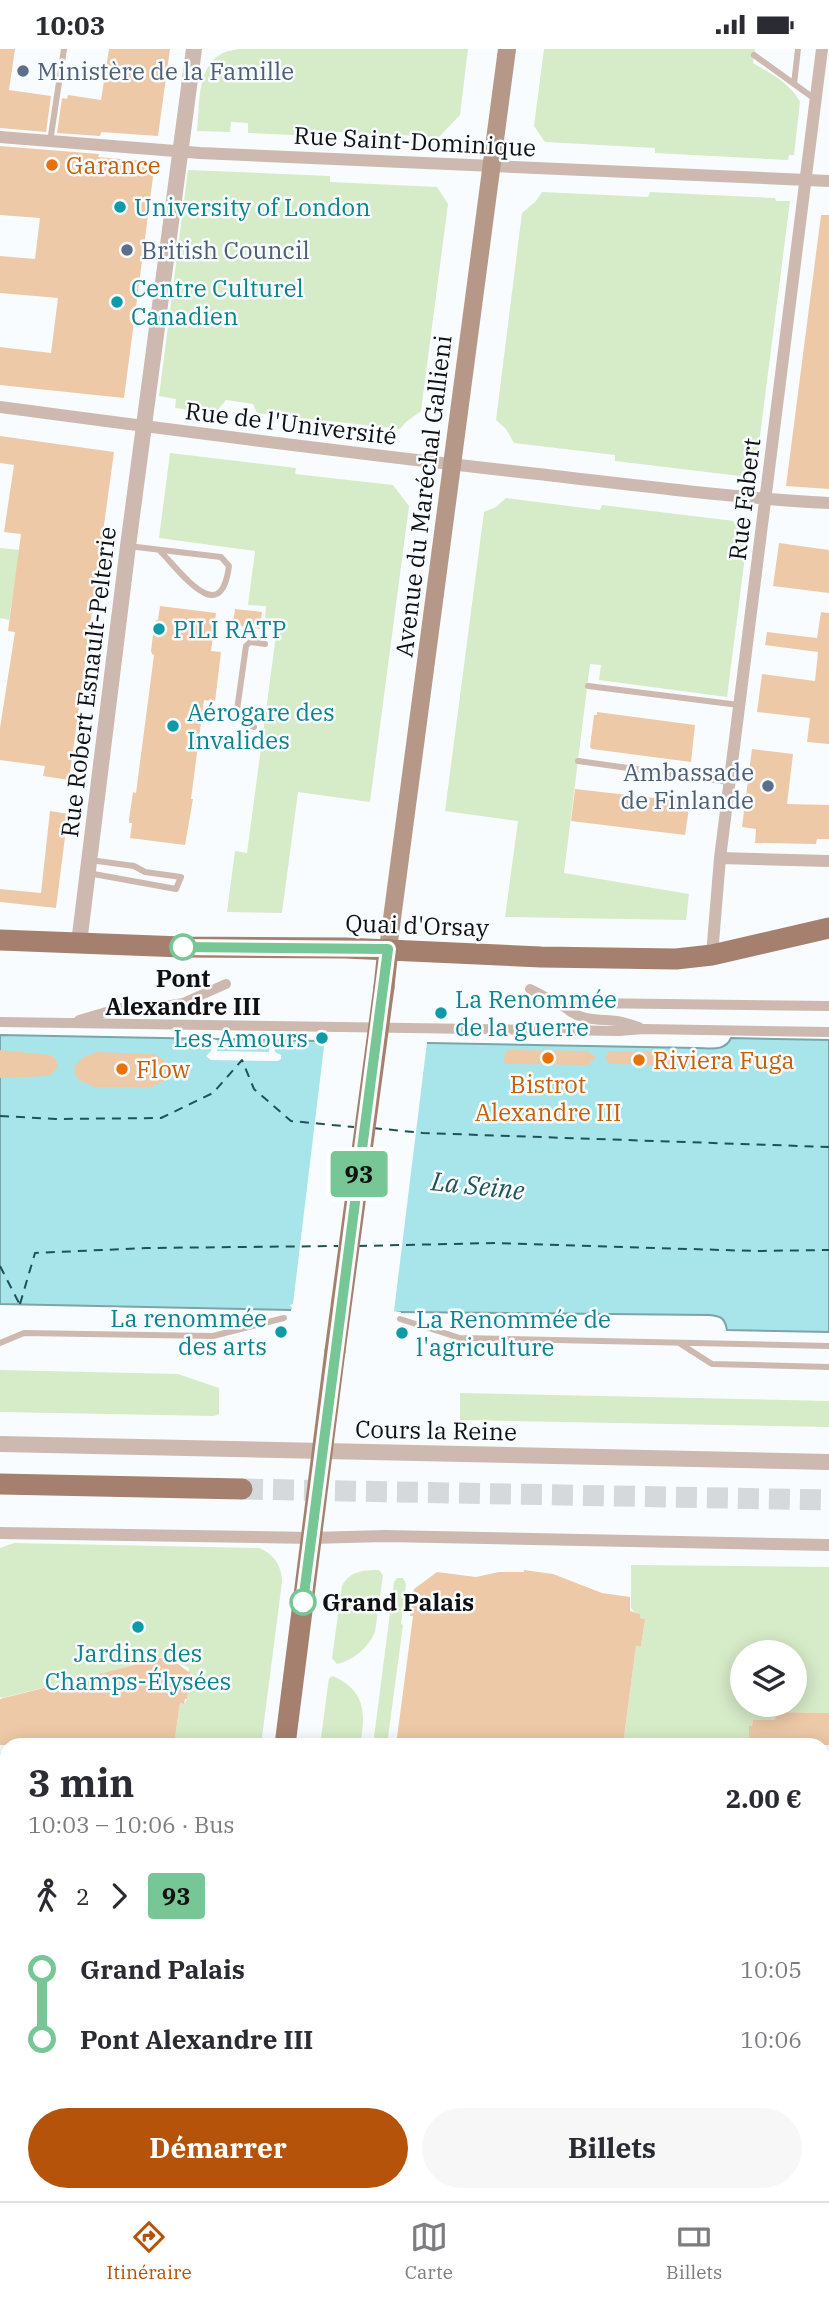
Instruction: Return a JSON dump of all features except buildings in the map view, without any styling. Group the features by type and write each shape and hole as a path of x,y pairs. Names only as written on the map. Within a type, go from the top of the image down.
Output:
{"main road":[{"name":"Avenue du Maréchal Gallieni","path":"388,949 507,49"},
{"name":"Quai d'Orsay","path":"0,940 188,947 388,949 541,957 649,959 712,955 829,927"},
{"path":"286,1738 388,949"},
{"path":"0,1484 242,1489"}],"street":[{"name":"Rue Robert Esnault-Pelterie","path":"79,943 194,49"},
{"name":"Rue Fabert","path":"712,955 729,782 822,49"},
{"name":"Rue Saint-Dominique","path":"0,137 181,152 829,181"},
{"name":"Rue de l'Université","path":"0,407 452,464 765,499 829,503"},
{"path":"720,858 829,860"},
{"path":"65,1023 120,1008 153,1008 183,1003 226,984"},
{"path":"530,989 583,1018 619,1021 643,1028"},
{"path":"566,1008 587,1003 829,1006"},
{"path":"0,1022 829,1032"},
{"name":"Cours la Reine","path":"0,1444 829,1462"},
{"path":"0,1533 311,1538 385,1536 829,1545"}],"lane":[{"path":"50,142 64,49"},
{"path":"794,84 798,49"},
{"path":"754,55 816,100"},
{"path":"128,546 183,551 224,559 229,566 224,590 214,596 203,594 160,551"},
{"path":"254,727 241,721 237,711 246,646 250,642 265,644"},
{"path":"588,685 739,705"},
{"path":"578,761 729,782"},
{"path":"88,866 134,866 145,872 181,877 176,889 88,866"},
{"path":"0,1343 24,1333 213,1336 284,1318"},
{"path":"400,1319 460,1338 829,1346"},
{"path":"677,1342 712,1364 829,1367"}],"green space":[{"path":"239,49 468,49 460,115 439,137 336,132 335,137 248,133 248,123 231,122 230,132 197,131 201,87 208,67 223,53"},
{"path":"544,49 755,49 753,63 785,84 800,102 794,155 789,155 788,160 655,153 655,148 545,142 534,126"},
{"path":"188,170 330,176 330,182 437,187 448,204 421,411 400,429 257,413 253,404 226,400 215,413 175,408 176,399 159,396"},
{"path":"542,192 648,197 650,192 790,201 755,475 740,476 615,461 615,455 514,443 506,429 496,420 522,213"},
{"path":"170,453 296,468 295,474 393,485 409,506 370,802 298,792 282,913 227,912 235,851 247,853 278,620 265,618 266,606 248,605 255,551 159,538"},
{"path":"506,498 600,510 602,505 749,525 727,697 599,680 601,665 590,664 564,873 689,894 686,920 505,917 518,821 445,811 484,512 496,507"},
{"path":"0,548 20,550 9,620 0,618"},
{"path":"0,1370 178,1374 219,1388 219,1414 0,1412"},
{"path":"460,1393 829,1401 829,1427 460,1420"},
{"name":"Jardins des Champs-Élysées","path":"14,1543 259,1548 269,1554 279,1566 282,1582 262,1738 175,1738 180,1703 184,1704 187,1699 190,1673 189,1668 160,1657 134,1661 134,1665 0,1697 0,1548"},
{"path":"631,1565 829,1567 829,1713 807,1713 807,1640 730,1640 730,1717 776,1717 775,1720 753,1720 752,1726 749,1726 749,1738 624,1738 636,1646 641,1646 645,1619 640,1618 631,1607"},
{"path":"379,1570 383,1575 375,1632 360,1653 337,1664 332,1658 342,1586 349,1577 358,1572"},
{"path":"397,1578 403,1578 406,1584 403,1625 388,1738 374,1738 394,1582"},
{"path":"333,1676 343,1681 360,1701 363,1718 361,1738 321,1738 329,1678"}],"water":[{"name":"La Seine","path":"0,1035 712,1049 725,1045 731,1038 829,1040 829,1332 727,1330 722,1318 709,1315 0,1304"}],"pier":[{"name":"Pont Alexandre III","path":"325,1038 436,1040 427,1042 394,1311 401,1312 401,1316 285,1313 290,1313 290,1305 293,1304"},
{"path":"212,1039 217,1040 217,1051 269,1052 270,1041 274,1040 275,1052 281,1055 281,1059 211,1060 206,1056 211,1051"}],"ferry route":[{"path":"0,1116 56,1119 161,1118 213,1093 242,1060 254,1089 291,1121 354,1127"},
{"path":"373,1128 423,1133 829,1147"},
{"path":"358,1246 495,1243 755,1251 829,1250"},
{"path":"20,1304 35,1253 146,1248 338,1246"},
{"path":"0,1266 19,1303"}],"tunnel":[{"path":"242,1489 829,1500"}],"bus line":[{"name":"93","path":"183,947 388,949 303,1602"}],"place":[{"name":"Ministère de la Famille","path":"23,71"},
{"name":"Garance","path":"52,165"},
{"name":"University of London","path":"120,207"},
{"name":"British Council","path":"127,250"},
{"name":"Centre Culturel Canadien","path":"117,302"},
{"name":"PILI RATP","path":"159,629"},
{"name":"Aérogare des Invalides","path":"173,726"},
{"name":"Ambassade de Finlande","path":"768,786"},
{"name":"Pont Alexandre III","path":"183,947"},
{"name":"La Renommée de la guerre","path":"441,1013"},
{"name":"Les Amours","path":"322,1038"},
{"name":"Bistrot Alexandre III","path":"548,1058"},
{"name":"Riviera Fuga","path":"639,1060"},
{"name":"Flow","path":"122,1069"},
{"name":"La renommée des arts","path":"281,1332"},
{"name":"La Renommée de l'agriculture","path":"402,1333"},
{"name":"Grand Palais","path":"303,1602"},
{"name":"Jardins des Champs-Élysées","path":"138,1627"}]}
